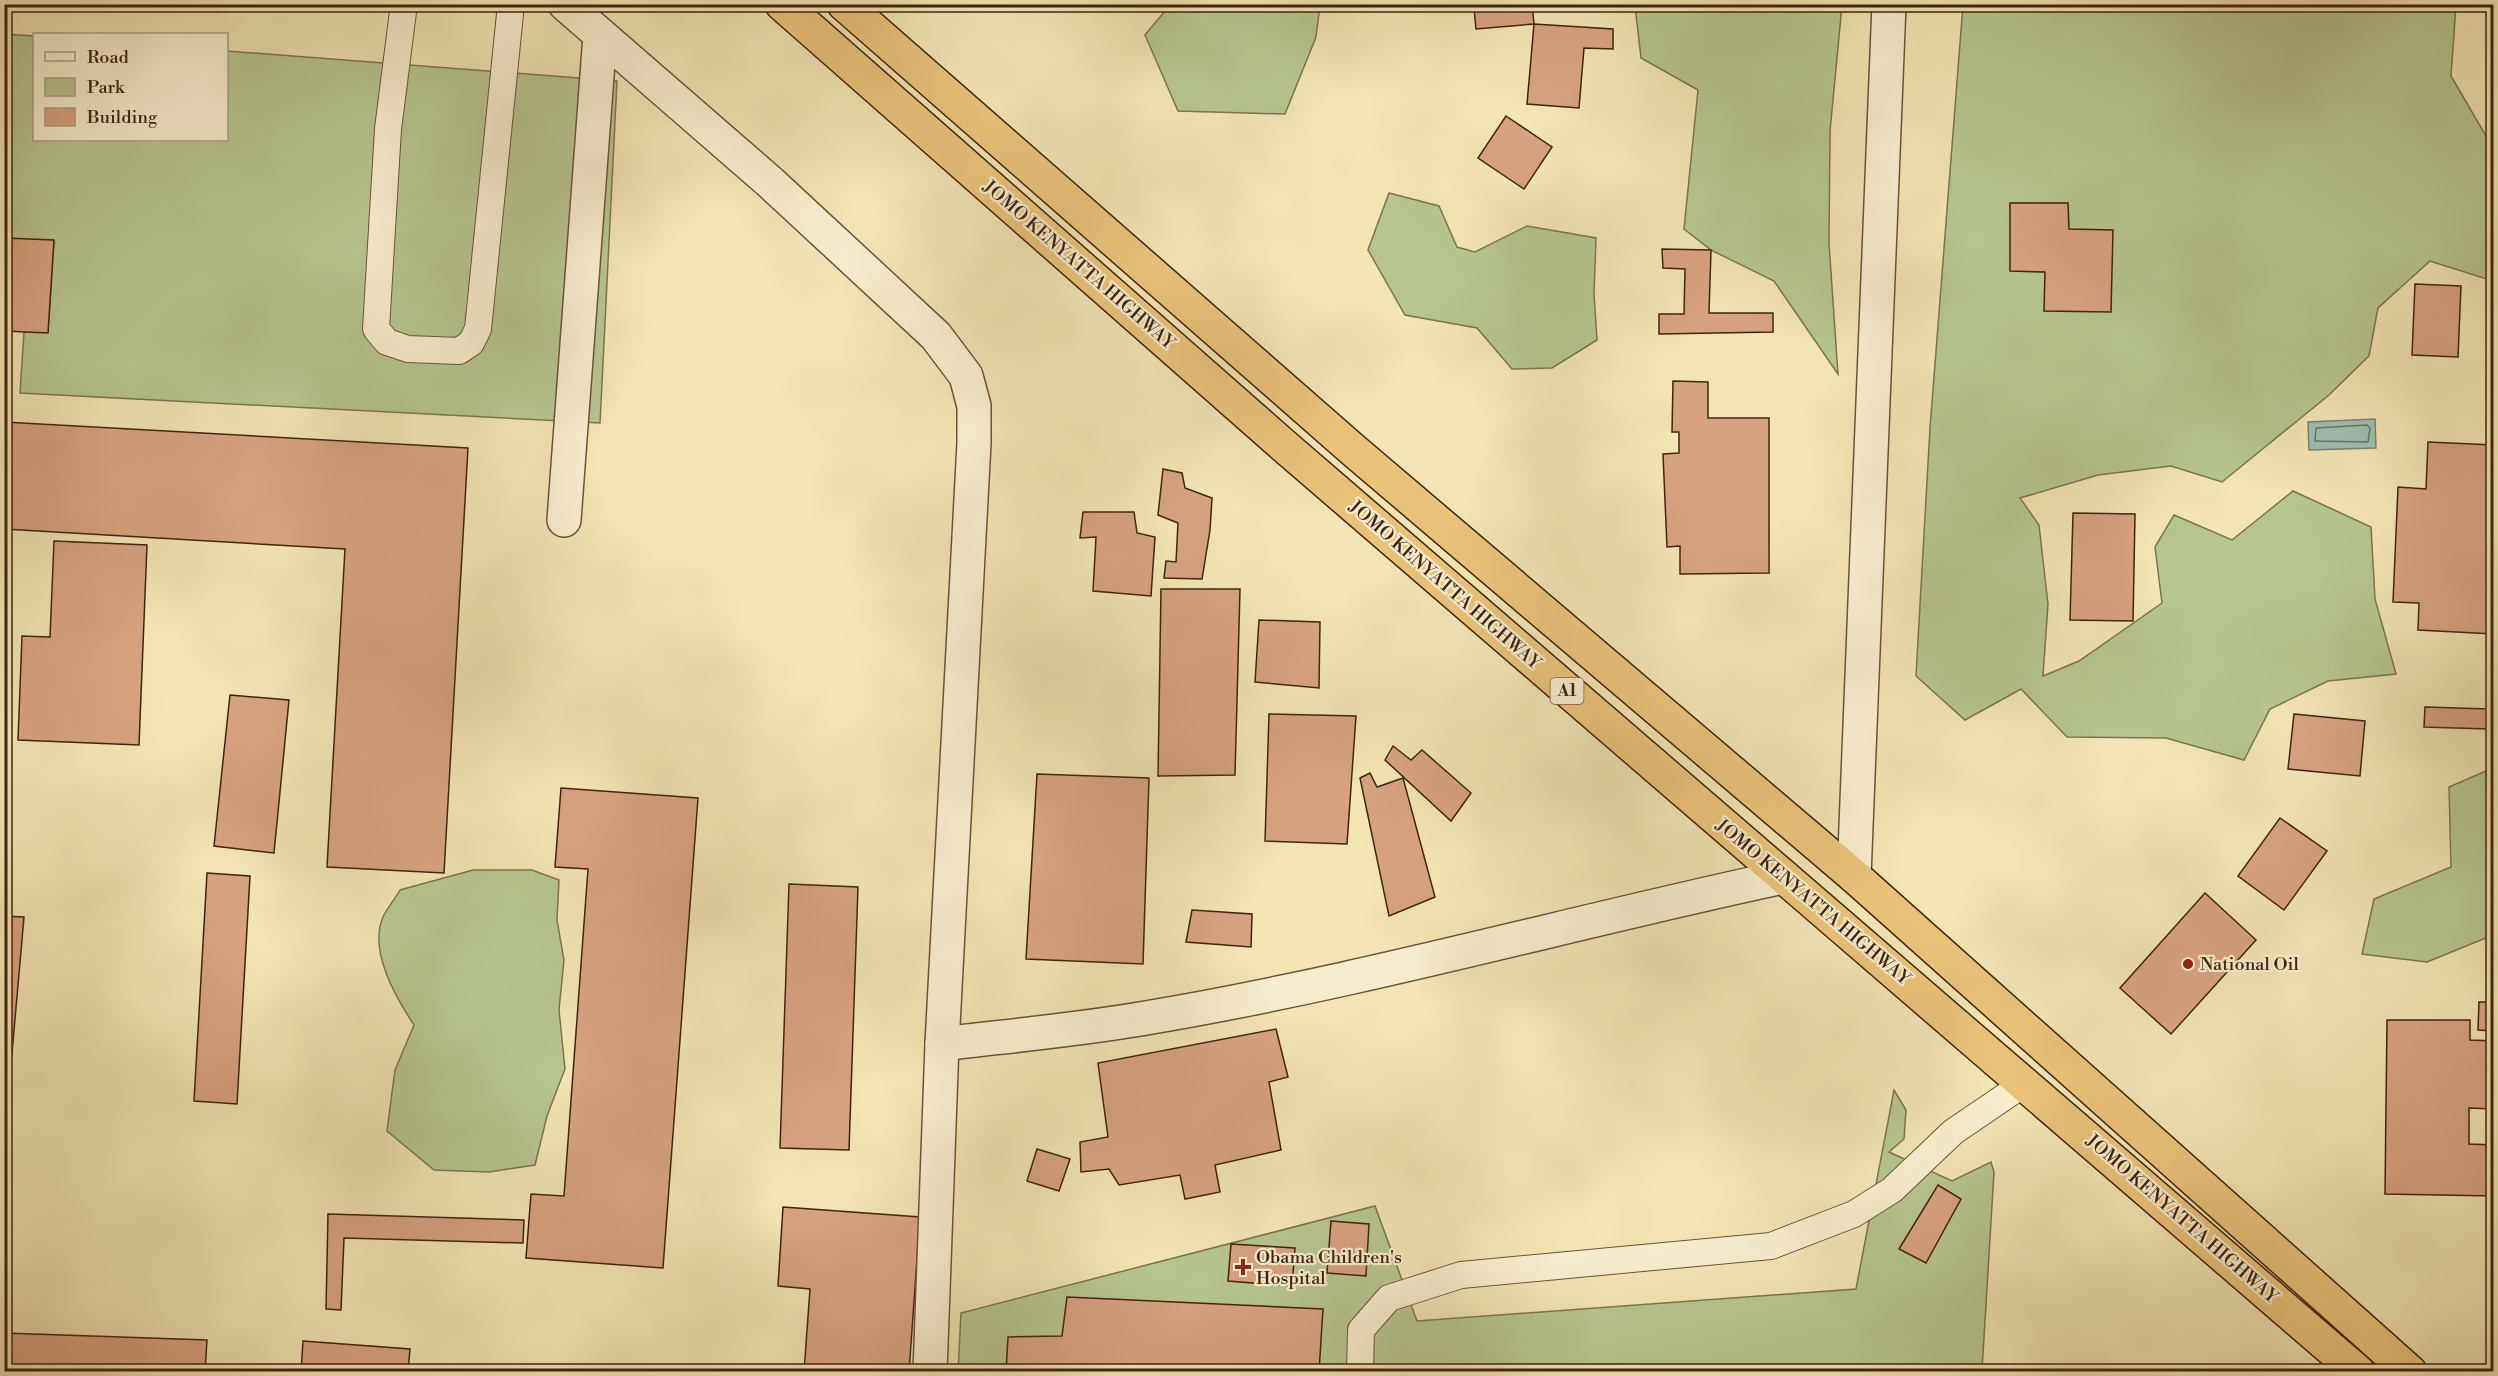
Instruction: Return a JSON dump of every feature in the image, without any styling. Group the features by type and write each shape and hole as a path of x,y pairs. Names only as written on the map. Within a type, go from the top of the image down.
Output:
{"highway":[{"name":"JOMO KENYATTA HIGHWAY","path":"782,4 1783,877 2358,1371"},
{"name":"JOMO KENYATTA HIGHWAY","path":"853,8 1352,449 1854,876 2410,1371"}],"street":[{"path":"565,4 771,183 936,336 966,376 974,406 974,443 942,1044 930,1371"},
{"path":"1854,876 1889,4"},
{"path":"564,520 600,35"},
{"path":"942,1044 1139,1019 1220,1004 1447,956 1678,899 1783,877"}],"lane":[{"path":"404,4 388,129 376,329 387,342 408,349 459,351 471,343 478,329 511,4"},
{"path":"1360,1371 1361,1330 1389,1298 1461,1275 1771,1246 1854,1214 1883,1196 1953,1132 2025,1083"}],"green space":[{"path":"1733,4 1740,10 1779,5 1842,5 1830,131 1829,243 1838,374 1774,281 1711,250 1684,229 1698,90 1641,58 1635,5"},
{"path":"1170,5 1320,5 1316,37 1285,114 1178,111 1145,35"},
{"path":"1963,5 2456,5 2451,76 2493,148 2493,281 2430,261 2378,308 2369,356 2329,395 2222,482 2171,466 2098,475 2020,498 2039,525 2048,604 2043,676 2079,661 2162,603 2155,547 2174,515 2232,540 2293,491 2371,527 2375,599 2396,674 2328,681 2270,709 2244,760 2166,738 2067,737 2021,689 1965,720 1916,676 1930,428"},
{"path":"4,34 33,36 33,141 228,141 228,51 617,81 600,423 20,393 24,332 48,332 54,241 5,238"},
{"path":"1389,193 1439,206 1457,247 1475,252 1527,226 1596,238 1594,293 1597,340 1552,368 1512,369 1477,328 1405,315 1368,250"},
{"path":"2493,768 2494,915 2486,938 2427,962 2362,954 2374,899 2451,867 2449,787"},
{"path":"473,870 532,870 559,880 557,920 564,960 559,1010 565,1069 547,1116 535,1165 489,1172 434,1170 387,1131 395,1070 414,1025 399,1002 386,974 381,959 379,930 383,917 400,890"},
{"path":"1894,1090 1906,1110 1904,1139 1889,1152 1952,1181 1991,1162 1994,1172 1982,1371 958,1372 961,1313 1375,1206 1417,1321 1856,1289"}],"water":[{"path":"2375,419 2376,448 2309,450 2308,422"}],"building":[{"path":"1439,4 1532,4 1534,24 1476,29 1474,8"},
{"path":"1534,24 1613,29 1613,49 1584,48 1579,108 1527,104"},
{"path":"1506,116 1552,147 1524,189 1478,158"},
{"path":"2010,203 2068,203 2069,229 2113,230 2111,312 2044,311 2045,272 2010,271"},
{"path":"4,238 54,240 48,333 4,331"},
{"path":"1662,249 1711,250 1709,313 1773,313 1773,332 1659,334 1659,314 1684,314 1685,269 1663,268"},
{"path":"2415,284 2461,286 2458,357 2412,355"},
{"path":"1673,381 1708,382 1708,418 1769,418 1769,573 1680,574 1680,546 1667,547 1663,454 1679,453 1679,432 1672,432"},
{"path":"4,422 468,448 444,873 327,867 345,549 4,529"},
{"path":"2428,442 2494,445 2494,634 2418,630 2419,603 2393,602 2398,487 2426,489"},
{"path":"1163,469 1182,473 1185,488 1212,498 1210,530 1202,579 1164,578 1166,561 1176,562 1178,523 1158,515"},
{"path":"1083,512 1134,512 1137,533 1155,537 1151,596 1093,591 1096,537 1080,538"},
{"path":"2073,513 2135,514 2133,621 2070,620"},
{"path":"54,541 147,545 139,745 18,740 22,636 50,637"},
{"path":"1161,589 1240,589 1235,775 1158,776"},
{"path":"1259,620 1320,622 1319,688 1255,682"},
{"path":"230,695 289,700 274,853 214,846"},
{"path":"2425,707 2489,709 2488,729 2424,727"},
{"path":"1269,714 1356,716 1347,844 1265,841"},
{"path":"2294,714 2365,721 2360,776 2288,769"},
{"path":"1393,746 1411,760 1422,750 1471,793 1451,821 1385,760"},
{"path":"1370,773 1377,787 1403,778 1435,897 1389,916 1360,778"},
{"path":"1037,774 1149,778 1143,964 1026,959"},
{"path":"561,788 698,798 663,1268 526,1258 531,1194 564,1196 588,869 555,867"},
{"path":"2280,818 2327,851 2284,910 2238,876"},
{"path":"207,873 250,876 237,1104 194,1101"},
{"path":"789,884 858,887 849,1150 780,1148"},
{"name":"National Oil","path":"2205,893 2256,940 2171,1034 2120,988"},
{"path":"1192,910 1252,914 1251,947 1186,942"},
{"path":"4,916 24,917 4,1144"},
{"path":"2479,1002 2494,1002 2494,1031 2478,1030"},
{"path":"2387,1020 2470,1020 2470,1040 2494,1041 2494,1109 2469,1108 2469,1144 2494,1145 2494,1196 2385,1194"},
{"path":"1276,1029 1288,1077 1269,1082 1281,1150 1215,1165 1220,1192 1185,1199 1180,1175 1119,1185 1109,1169 1081,1172 1080,1142 1108,1137 1098,1063"},
{"path":"1037,1149 1070,1159 1059,1191 1027,1181"},
{"path":"1938,1185 1961,1199 1926,1263 1899,1249"},
{"path":"783,1207 920,1217 909,1372 804,1372 810,1289 778,1286"},
{"path":"328,1214 524,1220 523,1243 344,1238 341,1310 326,1309"},
{"path":"1331,1221 1369,1224 1366,1276 1327,1273"},
{"path":"1231,1244 1295,1248 1292,1286 1228,1281"},
{"path":"1067,1297 1323,1309 1319,1372 1006,1372 1008,1337 1062,1336"},
{"path":"4,1333 207,1340 205,1372 4,1372"},
{"path":"303,1341 410,1349 408,1372 301,1372"}],"place":[{"name":"National Oil","path":"2188,964"},
{"name":"Obama Children's Hospital","path":"1243,1267"}]}
